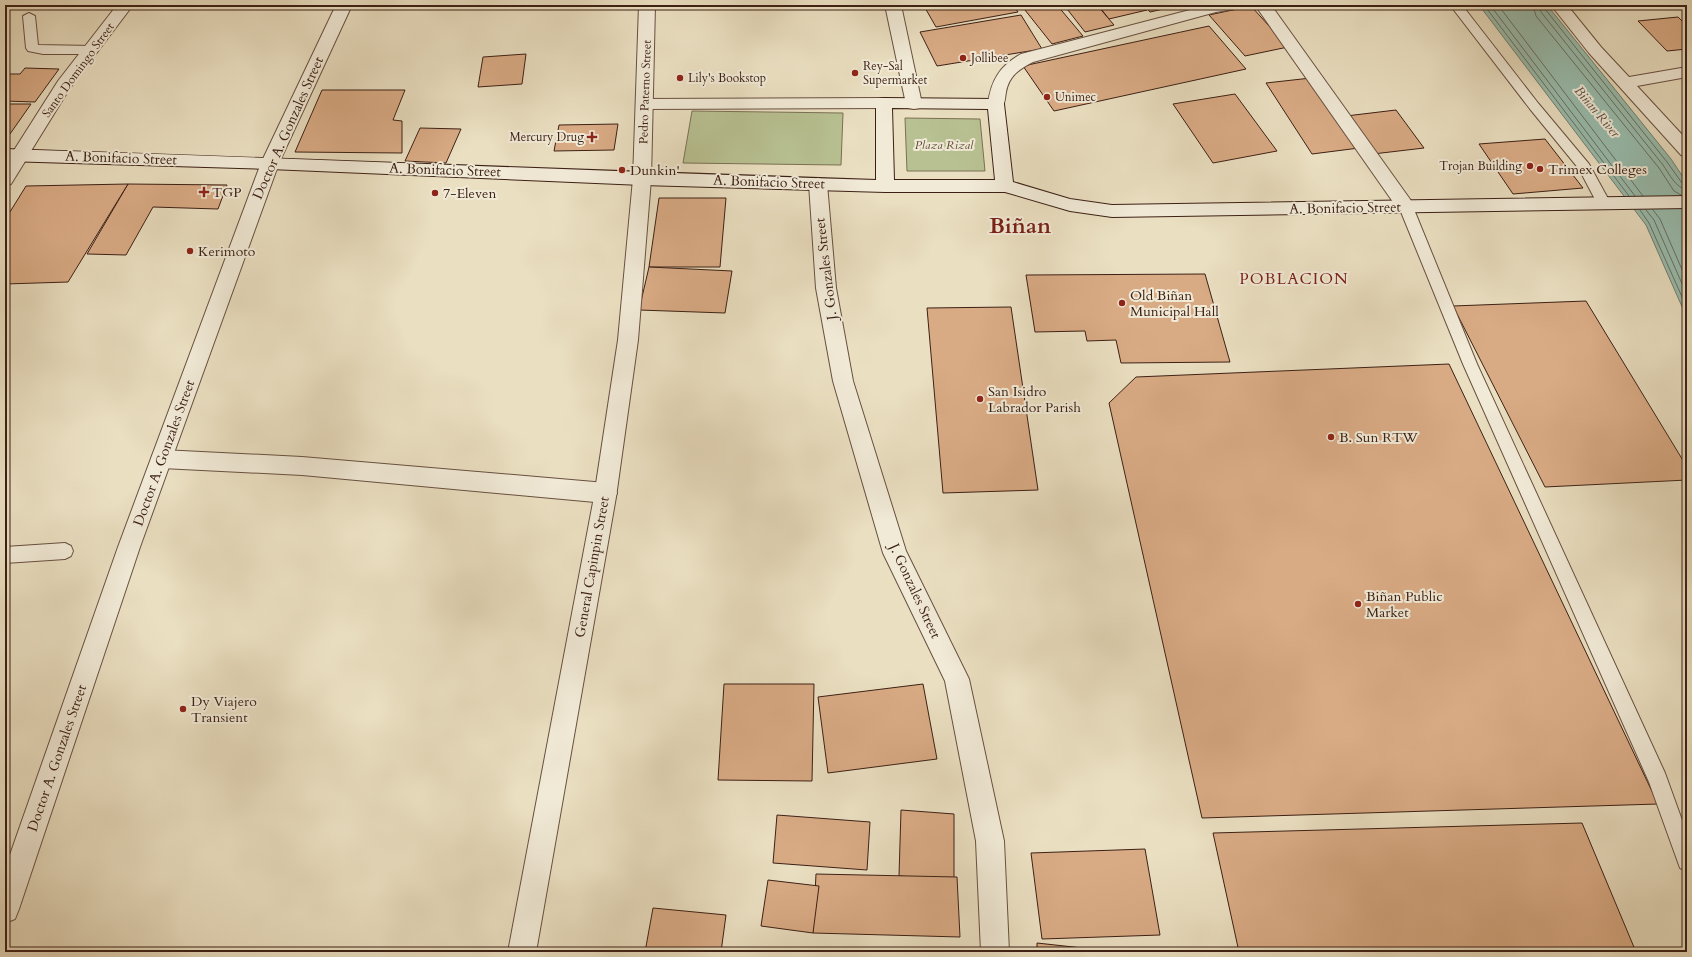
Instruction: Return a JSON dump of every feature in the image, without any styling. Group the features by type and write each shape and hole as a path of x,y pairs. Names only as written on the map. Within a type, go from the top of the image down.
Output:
{"street":[{"name":"Santo Domingo Street","path":"5,180 12,155 125,5"},
{"name":"Doctor A. Gonzales Street","path":"5,909 129,547 270,163 344,5"},
{"name":"Pedro Paterno Street","path":"642,179 647,5"},
{"path":"893,5 914,104"},
{"path":"1005,186 996,104 997,89 1002,76 1013,66 1027,58 1214,6 1237,5"},
{"path":"1263,5 1406,207"},
{"path":"1558,5 1595,50 1687,151"},
{"path":"1626,83 1687,72"},
{"path":"884,103 885,186"},
{"path":"644,104 996,104"},
{"name":"A. Bonifacio Street","path":"12,155 270,163 642,179 885,186 1005,186 1070,205 1112,211 1687,202"},
{"name":"General Capinpin Street","path":"522,952 606,493 628,340 642,179"},
{"name":"J. Gonzales Street","path":"818,184 826,288 843,381 895,553 957,679 990,841 995,952"},
{"path":"162,459 302,466 606,493"}],"lane":[{"path":"1456,5 1534,106 1584,167 1611,204"},
{"path":"29,16 32,48 43,50 92,50"},
{"path":"1406,207 1470,364 1658,780 1687,861"},
{"path":"5,555 65,551"}],"green space":[{"path":"692,111 843,113 841,165 683,163"},
{"name":"Plaza Rizal","path":"905,118 980,119 985,171 907,171"}],"water":[{"name":"Biñan River","path":"1479,5 1547,5 1671,159 1687,183 1687,318 1646,225"}],"building":[{"path":"1013,5 1018,12 936,27 924,6"},
{"path":"1021,5 1057,5 1083,36 1052,44"},
{"path":"1064,5 1097,5 1114,25 1085,32"},
{"path":"1098,5 1142,5 1147,10 1109,19"},
{"path":"1144,5 1181,5 1150,12"},
{"path":"1251,6 1288,47 1245,56 1209,15"},
{"path":"1021,15 1042,49 937,66 920,32"},
{"path":"1678,17 1687,26 1687,49 1667,51 1638,21"},
{"path":"1209,26 1246,69 1054,111 1023,66"},
{"path":"526,54 522,84 478,87 483,57"},
{"path":"25,68 59,69 35,102 5,101 5,74 20,74"},
{"path":"1311,78 1359,148 1312,154 1266,83"},
{"path":"322,90 405,90 393,120 402,121 402,153 295,152"},
{"path":"1235,94 1277,151 1213,163 1173,104"},
{"path":"5,104 31,104 10,134 5,134"},
{"path":"1396,110 1424,148 1373,154 1346,116"},
{"path":"618,124 614,150 554,151 559,125"},
{"path":"420,128 461,129 446,163 405,161"},
{"name":"Trojan Building","path":"1545,139 1583,188 1513,194 1479,144"},
{"path":"128,184 227,185 218,209 153,207 126,255 87,254"},
{"path":"128,184 68,282 5,284 5,220 26,186"},
{"path":"659,198 726,198 720,267 649,267"},
{"path":"649,267 732,271 725,313 639,310"},
{"name":"Old Biñan Municipal Hall","path":"1205,274 1230,362 1121,363 1116,340 1087,341 1085,331 1035,332 1026,275"},
{"path":"1586,301 1687,467 1687,480 1545,487 1453,306"},
{"name":"San Isidro Labrador Parish","path":"1011,307 1038,490 943,493 927,308"},
{"name":"Biñan Public Market","path":"1449,364 1658,804 1202,818 1109,403 1136,377"},
{"path":"724,684 814,684 812,781 718,780"},
{"path":"923,684 937,759 828,773 818,697"},
{"path":"901,810 954,814 954,880 899,876"},
{"path":"777,815 870,822 867,870 773,863"},
{"path":"1582,823 1636,952 1239,952 1213,833"},
{"path":"1145,849 1160,935 1042,939 1031,853"},
{"path":"816,874 957,877 960,937 813,933"},
{"path":"768,880 819,886 813,933 761,926"},
{"path":"653,908 726,915 721,952 645,952"},
{"path":"1037,943 1119,952 1037,952"}],"place":[{"name":"Jollibee","path":"963,58"},
{"name":"Rey-Sal Supermarket","path":"855,73"},
{"name":"Lily's Bookstop","path":"680,78"},
{"name":"Unimec","path":"1047,97"},
{"name":"Mercury Drug","path":"592,137"},
{"name":"Trojan Building","path":"1530,166"},
{"name":"Trimex Colleges","path":"1540,169"},
{"name":"Dunkin'","path":"622,170"},
{"name":"TGP","path":"204,192"},
{"name":"7-Eleven","path":"435,193"},
{"name":"Kerimoto","path":"190,251"},
{"name":"Old Biñan Municipal Hall","path":"1122,303"},
{"name":"San Isidro Labrador Parish","path":"980,399"},
{"name":"B. Sun RTW","path":"1331,437"},
{"name":"Biñan Public Market","path":"1358,604"},
{"name":"Dy Viajero Transient","path":"183,709"}],"district":[{"name":"Biñan","path":"1020,226"},
{"name":"POBLACION","path":"1294,279"}]}
